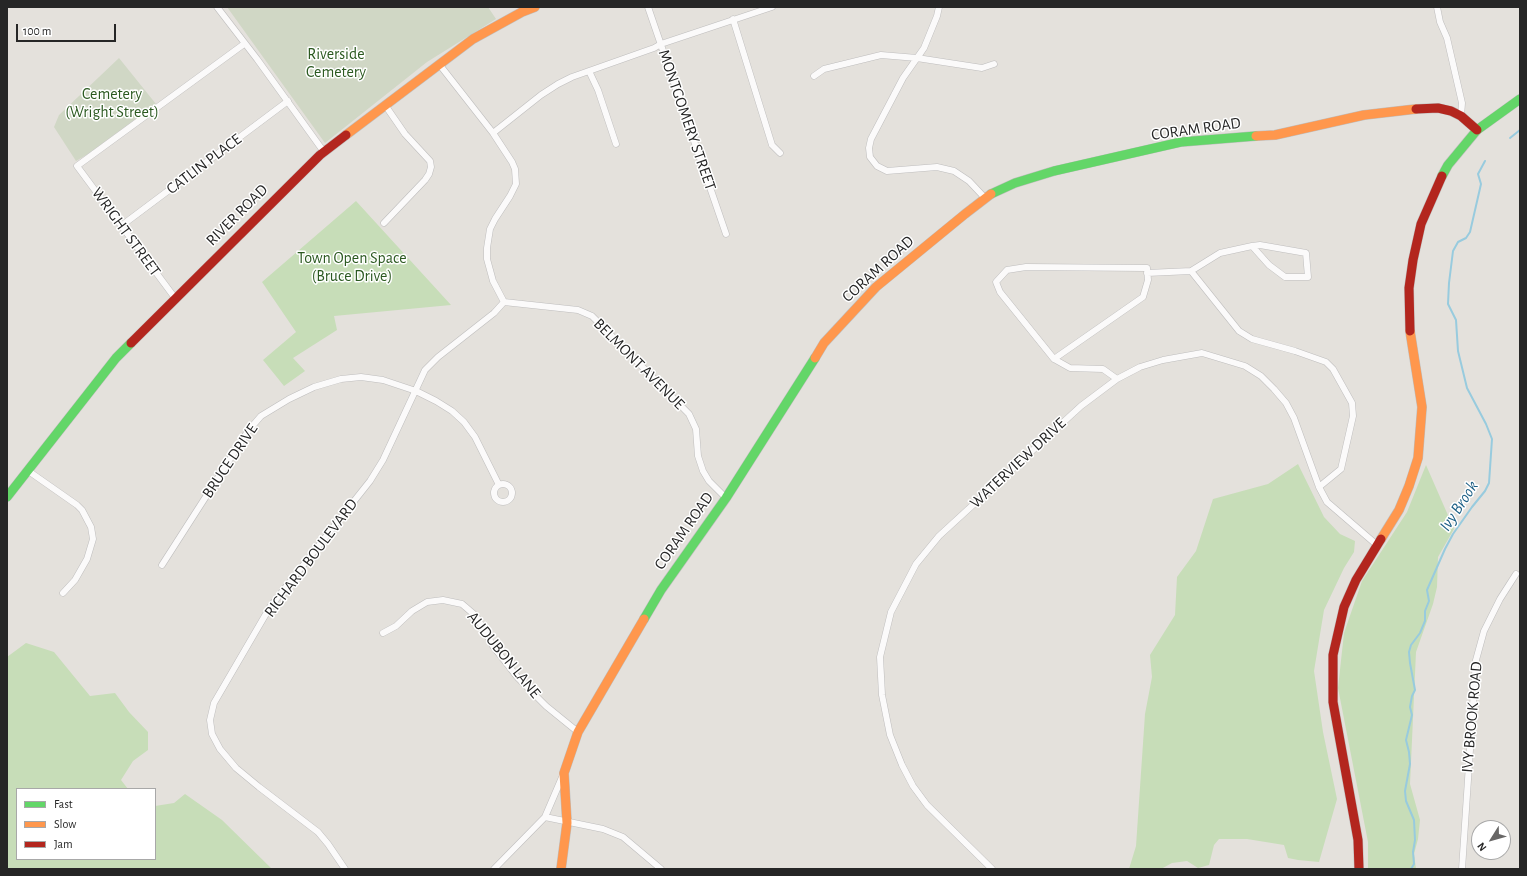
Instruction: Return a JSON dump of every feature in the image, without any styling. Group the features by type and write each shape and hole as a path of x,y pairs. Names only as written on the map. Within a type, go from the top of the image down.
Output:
{"main road":[{"name":"RIVER ROAD","path":"7,497 116,358 324,152 473,39 535,7"},
{"path":"1359,869 1358,840 1333,702 1333,655 1344,606 1356,580 1399,510 1418,458 1422,408 1409,324 1409,288 1413,260 1421,224 1436,188 1448,165 1477,130 1498,113 1520,99"},
{"name":"CORAM ROAD","path":"561,869 567,823 564,773 578,732 661,590 726,498 824,343 876,287 986,198 1000,189 1048,173 1181,142 1275,135 1364,115 1438,108 1451,111 1461,116 1477,130"}],"street":[{"path":"217,7 288,101 324,152"},
{"name":"MONTGOMERY STREET","path":"648,7 726,234"},
{"path":"493,133 548,90 572,78 654,48 661,44 772,7"},
{"path":"939,7 937,16 924,48 903,78 871,139 869,148 870,157 877,166 887,171 931,167 945,168 954,171 969,181 986,198"},
{"path":"1437,7 1440,22 1447,38 1461,96 1461,116"},
{"path":"733,19 772,145 780,153"},
{"name":"WRIGHT STREET","path":"175,298 77,166 244,44"},
{"path":"814,76 824,69 881,55 917,58 982,68 994,64"},
{"path":"439,64 493,133 515,169 516,178 514,190 500,209 492,224 487,248 489,269 493,281 504,302"},
{"path":"589,71 616,144"},
{"name":"CATLIN PLACE","path":"121,226 288,101"},
{"path":"384,223 425,180 431,167 430,161 404,134 385,105"},
{"path":"1147,273 1191,270 1220,253 1252,246 1260,245 1306,253 1308,277 1285,277 1269,265 1252,246"},
{"path":"1054,359 1143,297 1148,280 1147,268 1026,267 1007,270 996,282 1000,292 1054,359 1070,368 1103,369 1117,379"},
{"path":"1191,270 1239,331 1252,338 1326,362 1333,369 1352,403 1353,416 1341,469 1319,487"},
{"name":"RICHARD BOULEVARD","path":"345,869 318,832 236,768 220,748 212,734 210,720 214,703 270,607 370,481 383,460 425,370 438,357 494,313 504,302"},
{"name":"BELMONT AVENUE","path":"504,302 578,310 592,316 689,414 696,429 698,456 703,471 709,481 726,498"},
{"name":"WATERVIEW DRIVE","path":"992,869 927,805 913,786 890,735 882,695 880,657 891,612 916,564 939,536 1081,406 1117,379 1140,367 1163,360 1202,353 1245,366 1261,376 1286,403 1294,418 1319,487 1327,502 1377,545"},
{"name":"BRUCE DRIVE","path":"162,565 248,431 261,416 289,399 314,387 341,380 361,377 383,380 416,391 436,401 464,422 475,437 499,484"},
{"path":"27,470 77,505 82,510 91,527 93,539 87,559 76,580 63,593"},
{"name":"IVY BROOK ROAD","path":"1462,869 1476,660 1484,631 1500,599 1516,574"},
{"name":"AUDUBON LANE","path":"383,633 396,626 412,611 427,602 443,600 462,604 476,616 493,646 518,678 546,706 578,732"},
{"path":"494,869 545,818 564,773"},
{"path":"545,818 603,829 623,837 661,869"}],"green space":[{"name":"Riverside Cemetery","path":"227,7 488,7 496,19 427,62 325,143"},
{"name":"Cemetery (Wright Street)","path":"119,58 156,104 88,154 76,161 54,127 59,115"},
{"name":"Town Open Space (Bruce Drive)","path":"356,201 451,305 334,316 337,330 293,358 305,371 284,386 263,360 296,332 262,282"},
{"path":"1298,464 1324,517 1340,534 1355,541 1354,552 1344,568 1324,610 1314,671 1323,732 1337,799 1319,862 1288,858 1284,845 1247,839 1219,839 1214,845 1209,865 1198,868 1187,861 1172,863 1161,869 1129,869 1136,846 1145,714 1152,677 1150,655 1175,615 1177,577 1196,551 1213,499 1268,484"},
{"path":"1426,465 1454,529 1438,557 1437,587 1433,604 1416,652 1410,784 1420,820 1418,839 1414,854 1416,869 1368,869 1368,842 1338,688 1344,633 1362,581 1407,512"},
{"path":"26,643 54,652 90,696 115,693 129,712 148,732 148,750 133,761 121,780 127,788 16,788 16,860 156,860 156,806 174,803 185,794 222,820 272,869 7,869 7,657"}],"waterway":[{"name":"Ivy Brook","path":"1510,138 1520,130"},
{"name":"Ivy Brook","path":"1411,869 1414,864 1413,852 1415,840 1414,820 1406,801 1405,791 1410,764 1406,740 1412,715 1410,707 1415,690 1409,652 1411,645 1420,633 1425,621 1425,611 1429,601 1427,590 1445,549 1453,534 1485,491 1489,483 1492,439 1486,424 1467,388 1458,351 1456,320 1448,304 1453,251 1458,242 1466,238 1470,232 1481,184 1478,174 1485,161"}],"traffic: fast":[{"path":"1442,176 1448,165 1477,130 1520,99"},
{"path":"991,194 1015,183 1054,171 1181,142 1256,136"},
{"path":"7,497 116,358 131,343"},
{"path":"644,619 661,590 726,498 815,358"}],"traffic: slow":[{"path":"346,135 473,39 522,12 535,7"},
{"path":"1256,136 1275,135 1364,115 1416,109"},
{"path":"815,358 824,343 876,287 991,194"},
{"path":"1381,539 1399,510 1418,458 1422,407 1410,331"},
{"path":"561,869 567,823 564,773 578,732 644,619"}],"traffic: jam":[{"path":"1416,109 1438,108 1451,111 1461,116 1477,130"},
{"path":"131,343 320,155 346,135"},
{"path":"1410,331 1409,288 1413,260 1421,224 1442,176"},
{"path":"1359,869 1358,840 1333,702 1333,655 1344,607 1356,580 1381,539"}]}
